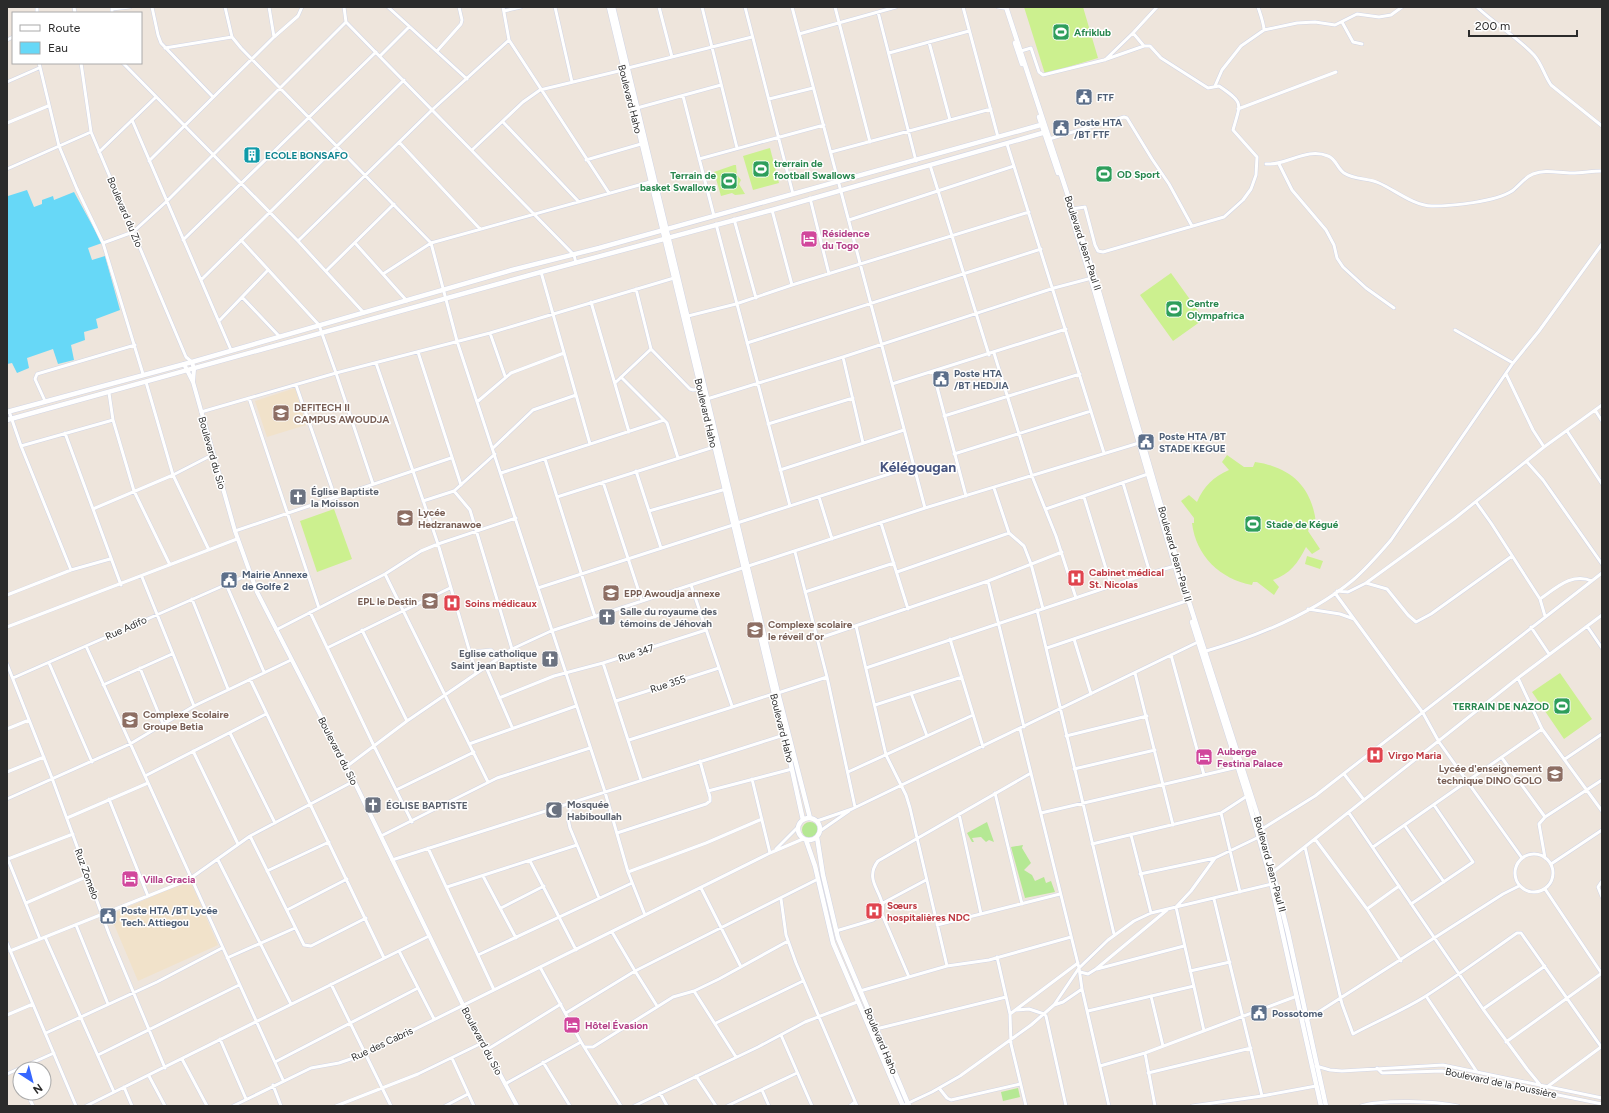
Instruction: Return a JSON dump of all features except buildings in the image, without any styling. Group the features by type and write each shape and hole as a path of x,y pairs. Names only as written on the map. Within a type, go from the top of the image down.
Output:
{"main road":[{"name":"Boulevard Haho","path":"609,7 650,182 688,316 725,488 776,694 810,818"},
{"name":"Boulevard Haho","path":"613,7 664,229"},
{"name":"Boulevard Jean-Paul II","path":"1004,7 1021,51 1072,209 1203,652 1271,872 1272,884 1297,996 1313,1045 1316,1066 1326,1106"},
{"name":"Boulevard Jean-Paul II","path":"1004,7 1044,124"},
{"path":"8,412 143,374 192,362 512,270 574,255 1044,124"},
{"path":"9,420 541,272 772,210 1046,132"},
{"name":"Boulevard Jean-Paul II","path":"1049,139 1093,278 1139,443 1198,642 1203,652 1262,829 1321,1106"},
{"name":"Boulevard Haho","path":"667,238 674,278 700,389 705,399"},
{"name":"Boulevard Haho","path":"716,447 730,490 735,524"},
{"name":"Boulevard Haho","path":"776,694 803,820"},
{"path":"810,818 817,821 820,831 817,837 812,840 805,839 799,834 798,827 803,820 810,818"},
{"name":"Boulevard Haho","path":"817,837 823,875 836,930 908,1104"},
{"name":"Boulevard Haho","path":"805,839 818,879 833,943 902,1106"}],"street":[{"path":"112,10 130,7"},
{"path":"152,7 158,36 165,48 213,97"},
{"path":"225,7 232,37 251,59 431,243 457,341 605,792 628,872 645,915"},
{"path":"269,7 274,37"},
{"path":"149,160 185,127 251,59 300,14 302,7"},
{"path":"344,7 346,22 473,149 574,255 576,263"},
{"path":"388,7 466,79"},
{"path":"437,51 461,24 462,20 459,7"},
{"path":"503,7 509,40 608,193"},
{"path":"504,11 521,7"},
{"path":"555,7 572,82"},
{"path":"659,7 672,57"},
{"path":"702,7 737,148"},
{"path":"745,7 794,194"},
{"path":"792,7 925,508"},
{"path":"835,7 870,142"},
{"path":"799,34 896,7"},
{"path":"963,7 998,137"},
{"path":"998,7 1004,7"},
{"path":"1104,60 1133,34 1157,7"},
{"path":"1258,7 1264,24 1264,30"},
{"path":"1215,86 1222,70 1240,46 1264,30 1315,22 1335,25 1356,14 1365,14 1372,17 1391,15 1402,7"},
{"path":"1477,7 1487,17 1500,24 1534,54 1542,66 1545,76 1551,84 1602,126"},
{"path":"878,12 916,160"},
{"path":"104,243 133,232 167,201 212,154 346,22"},
{"path":"1342,22 1353,42 1362,44"},
{"path":"380,56 409,27"},
{"path":"889,53 969,31"},
{"path":"1133,34 1144,46"},
{"path":"165,48 232,37"},
{"path":"628,68 752,37"},
{"path":"298,241 433,109 509,40"},
{"path":"929,42 950,120"},
{"path":"1021,51 1031,48 1039,72 1043,75 1104,60 1144,46 1150,46 1161,58 1208,88 1219,86 1236,98 1239,102 1233,130 1257,156 1254,182 1243,200 1224,217 1103,252 1098,251 1095,245 1084,207 1072,209"},
{"path":"183,240 376,52"},
{"path":"39,64 48,106 59,146 74,184 104,243 143,374"},
{"name":"Boulevard du Zio","path":"81,64 91,132 186,357 192,362"},
{"path":"124,64 298,241 364,313"},
{"path":"7,82 39,68"},
{"path":"473,149 503,122 522,102 540,90 623,70"},
{"path":"1238,109 1336,72"},
{"path":"201,280 404,80"},
{"path":"637,108 721,85"},
{"path":"769,100 813,88"},
{"path":"683,96 714,216"},
{"path":"99,152 156,97"},
{"path":"7,123 48,106"},
{"path":"831,152 991,109"},
{"path":"1049,139 1124,117 1127,118 1169,184 1192,226"},
{"path":"132,120 231,350"},
{"path":"503,122 578,202"},
{"path":"699,158 824,125"},
{"path":"7,169 91,132"},
{"path":"399,142 480,229"},
{"path":"586,160 641,144"},
{"path":"1007,144 1054,288 1104,453"},
{"path":"1266,164 1279,164 1298,156 1315,154 1327,156 1334,160 1338,168 1345,174 1379,183 1419,203 1429,206 1456,205 1494,198 1511,192 1531,174 1538,172 1550,170 1573,173 1602,171"},
{"path":"1279,164 1292,190 1326,230 1334,245 1337,258 1343,267 1366,288 1394,308"},
{"path":"930,165 953,235 989,355"},
{"path":"849,220 1014,166"},
{"path":"383,274 431,243 650,182"},
{"path":"810,198 829,274"},
{"path":"326,271 394,204"},
{"path":"772,210 792,285"},
{"path":"688,316 756,298 792,285 1029,212"},
{"path":"734,219 756,298"},
{"path":"716,224 790,506"},
{"path":"241,240 319,326 373,484"},
{"path":"355,243 407,301"},
{"path":"1203,652 1234,643 1263,632 1308,609 1336,592 1353,579 1391,540 1513,363 1539,331 1602,244"},
{"path":"747,343 1041,249"},
{"path":"219,321 268,270"},
{"path":"541,272 590,444"},
{"path":"201,412 336,373 490,333 674,278"},
{"path":"705,399 843,357 1054,288 1093,278"},
{"path":"636,289 651,349 690,389 700,389"},
{"path":"242,297 279,336"},
{"path":"592,302 629,432"},
{"path":"892,384 989,355 1066,329"},
{"path":"1455,330 1513,363"},
{"path":"490,333 505,376"},
{"path":"44,401 35,378 37,374 135,346"},
{"path":"616,382 651,349"},
{"path":"418,352 460,485"},
{"path":"477,402 505,376 517,369 564,353"},
{"path":"994,353 1032,476 1062,552 1076,598"},
{"path":"184,364 186,357"},
{"path":"843,357 863,443"},
{"name":"Boulevard du Sio","path":"192,362 194,369 193,382"},
{"path":"376,363 438,544 476,673"},
{"name":"Boulevard du Sio","path":"184,364 193,382 212,456 237,540 250,574 276,630 354,781 429,936 463,1004 488,1048 516,1106"},
{"path":"933,372 966,496"},
{"path":"944,416 1080,374"},
{"path":"1506,374 1533,430 1544,447"},
{"path":"621,377 664,420 670,430 678,458"},
{"path":"146,382 173,475 209,550"},
{"path":"296,384 335,497"},
{"path":"109,393 113,420 134,492 170,565"},
{"path":"493,448 533,410 576,395"},
{"path":"249,398 319,608"},
{"path":"768,424 853,398"},
{"path":"1336,592 1348,592 1366,583 1476,502 1544,447 1567,432 1602,405"},
{"path":"1595,410 1602,421"},
{"path":"954,454 1091,411"},
{"path":"8,412 9,420 71,570"},
{"path":"21,446 113,420"},
{"path":"501,473 664,420"},
{"path":"780,470 904,430"},
{"path":"1567,432 1602,484"},
{"path":"65,433 110,559 121,585"},
{"path":"346,767 512,648 552,631 691,585 746,569 925,508 1139,443"},
{"path":"556,497 716,447"},
{"path":"423,501 454,491 495,454"},
{"path":"93,509 173,475 212,456"},
{"path":"235,532 451,458"},
{"path":"545,459 595,616"},
{"path":"1527,462 1602,564"},
{"path":"538,588 914,466"},
{"path":"636,471 661,548"},
{"path":"1046,509 1148,474"},
{"path":"603,482 642,601"},
{"path":"1123,483 1150,573"},
{"path":"649,511 725,488 730,490"},
{"path":"994,488 1009,533 1024,546 1031,564 1043,609"},
{"path":"454,491 470,510 512,648"},
{"path":"819,497 832,539"},
{"path":"1084,497 1111,586"},
{"path":"1476,502 1540,599 1545,616"},
{"path":"276,630 385,574 421,551 516,518"},
{"path":"881,523 908,609"},
{"path":"897,572 1009,533"},
{"path":"7,627 237,540"},
{"path":"795,552 827,677 848,772 853,808"},
{"path":"817,639 988,581 1062,552"},
{"path":"1366,583 1384,587 1390,591 1403,609 1416,622 1431,614 1512,556"},
{"path":"7,595 71,570 110,559"},
{"path":"805,592 894,563"},
{"path":"866,668 1037,610 1175,566"},
{"name":"Rue Adifo","path":"13,678 250,574"},
{"path":"385,574 488,782"},
{"path":"1262,829 1302,805 1344,774 1545,616 1601,574 1602,579"},
{"path":"142,577 194,706"},
{"path":"1540,599 1570,579 1583,577 1592,581"},
{"path":"988,581 1024,727"},
{"path":"226,584 264,672"},
{"path":"691,585 732,706"},
{"path":"327,648 450,588"},
{"path":"1336,592 1423,713 1439,742 1522,858"},
{"path":"192,599 228,689"},
{"path":"1047,648 1186,601"},
{"path":"1308,609 1340,614 1354,619"},
{"path":"1037,610 1114,934"},
{"path":"310,612 412,822"},
{"path":"1271,872 1439,742 1518,678 1602,615"},
{"path":"856,626 886,755 902,785 910,808 947,966"},
{"path":"1587,626 1602,648"},
{"path":"1531,627 1549,654"},
{"path":"362,630 407,722"},
{"name":"Rue 347","path":"499,698 542,680 603,663 706,630"},
{"path":"950,639 983,747"},
{"path":"1074,639 1091,694"},
{"path":"817,821 853,808 983,747 1198,642"},
{"path":"86,646 239,986 283,1080"},
{"path":"470,652 491,650 499,657"},
{"path":"103,685 172,654"},
{"path":"1172,655 1204,775"},
{"path":"7,799 130,744 194,706 291,660"},
{"path":"49,662 92,762"},
{"path":"603,663 641,780"},
{"path":"7,664 9,672 13,678"},
{"path":"486,667 512,727"},
{"path":"140,668 163,724"},
{"name":"Rue 355","path":"616,701 719,668"},
{"path":"1135,673 1173,825"},
{"path":"875,706 962,676"},
{"path":"629,740 827,677"},
{"name":"Ruz Zomelo","path":"13,678 52,778 102,915 148,1030 165,1068"},
{"path":"1518,678 1542,729 1602,811"},
{"path":"250,679 384,958"},
{"path":"911,694 927,736"},
{"path":"470,744 512,727 576,706"},
{"path":"145,776 266,714"},
{"path":"848,772 973,715"},
{"path":"1066,736 1146,716"},
{"path":"7,730 29,720"},
{"path":"1020,729 1080,970 1082,989 1109,1106"},
{"path":"1373,847 1542,729"},
{"path":"230,733 275,823"},
{"path":"1565,759 1602,734"},
{"path":"392,860 784,735"},
{"path":"381,836 412,822 506,774 590,748"},
{"path":"1074,769 1155,750"},
{"path":"193,752 238,844"},
{"path":"396,790 474,752"},
{"path":"7,772 44,757"},
{"path":"1502,758 1545,817"},
{"path":"617,833 706,804 710,801 700,761"},
{"path":"1041,813 1238,767"},
{"path":"708,791 792,769"},
{"path":"909,977 882,914 882,904 872,875 873,867 878,861 916,838 1031,773"},
{"path":"1344,774 1364,800"},
{"path":"752,779 770,853"},
{"path":"1545,858 1539,824 1545,817 1602,780"},
{"path":"10,951 191,878 250,836 354,781"},
{"path":"67,818 148,783"},
{"path":"995,793 1022,904"},
{"path":"1092,844 1221,813 1247,796"},
{"path":"109,799 148,896"},
{"path":"572,803 568,823 599,898"},
{"path":"1411,904 1473,862 1434,805"},
{"path":"820,831 853,808"},
{"path":"1349,812 1434,939 1506,1042 1541,1086 1540,1091"},
{"path":"1221,813 1232,852 1240,892"},
{"path":"958,814 981,914"},
{"path":"628,872 706,843 762,819"},
{"path":"1405,826 1444,882"},
{"path":"774,851 798,827"},
{"path":"1551,864 1602,830"},
{"path":"40,939 7,858 73,834"},
{"path":"1131,835 1151,913"},
{"path":"250,836 302,943 311,946 366,918"},
{"path":"1140,874 1215,858 1232,852 1259,837"},
{"name":"Rue des Cabris","path":"233,1106 283,1080 311,1068 339,1063 365,1054 463,1004 576,950 774,851 805,839"},
{"path":"1314,839 1367,909 1400,961"},
{"path":"268,871 329,842"},
{"path":"447,887 577,845"},
{"path":"1305,846 1341,999 1353,1034 1371,1024 1388,1018 1426,996 1517,933 1521,933 1602,1047 1547,1087"},
{"path":"428,848 494,990"},
{"path":"1534,854 1545,858 1551,864 1553,875 1549,885 1545,889 1534,893 1529,892 1519,886 1514,875 1515,868 1522,858 1534,854"},
{"path":"1176,907 1191,891 1215,858"},
{"path":"218,860 291,1004"},
{"path":"530,861 576,950"},
{"path":"26,903 88,876"},
{"path":"483,876 516,938"},
{"path":"287,910 347,879"},
{"path":"566,1013 635,971 781,899 818,879"},
{"path":"882,904 926,880"},
{"path":"1602,881 1598,887 1602,897"},
{"path":"478,955 632,882"},
{"path":"902,1106 960,1076 1011,1041 1054,1005 1080,970 1114,934 1134,921 1151,913 1272,884"},
{"path":"501,908 544,886"},
{"path":"1367,909 1399,886"},
{"path":"1304,1021 1341,999 1503,894 1519,886"},
{"path":"701,888 741,967"},
{"path":"1506,1042 1568,999 1602,973 1545,889"},
{"path":"937,925 1060,894"},
{"path":"781,899 788,941 817,1017 856,1104 850,1106"},
{"path":"1214,899 1262,1096"},
{"path":"1176,907 1204,1031"},
{"path":"1080,970 1088,974 1096,969 1168,909"},
{"path":"836,930 873,920 882,914"},
{"path":"76,925 108,1004"},
{"path":"227,958 295,928"},
{"path":"612,932 657,1006"},
{"path":"86,1106 429,936"},
{"path":"45,937 114,1092"},
{"path":"860,991 947,966 997,957 1071,937"},
{"path":"584,1047 593,1047 599,1044 678,994 694,991 788,941"},
{"path":"7,944 76,1106"},
{"path":"1096,969 1184,946"},
{"path":"46,1034 133,993 222,948"},
{"path":"399,951 434,1019"},
{"path":"997,957 1010,1014 1011,1041 1026,1106"},
{"path":"1190,971 1230,962"},
{"path":"1010,1014 1078,963"},
{"path":"1483,1009 1545,966"},
{"path":"540,967 562,1004 581,1042 621,1106"},
{"path":"716,1023 803,981"},
{"path":"331,984 391,1106"},
{"path":"98,1055 239,986"},
{"path":"1088,1011 1194,986"},
{"path":"274,1062 418,988"},
{"path":"1054,1005 1063,1002 1082,989"},
{"path":"694,991 736,1056"},
{"path":"1150,996 1163,1046"},
{"path":"1100,1066 1145,1053 1297,996"},
{"path":"1426,996 1477,1072"},
{"path":"876,1029 1006,997"},
{"path":"634,1106 660,1092 817,1017 857,1002"},
{"path":"7,1015 32,1004"},
{"path":"488,1048 562,1004"},
{"path":"1017,1010 1029,1009 1044,1014"},
{"path":"1044,1014 1066,1106"},
{"path":"781,1035 812,1106"},
{"path":"220,1039 246,1099"},
{"path":"336,1106 452,1058 484,1042"},
{"path":"505,1084 581,1042"},
{"path":"1148,1073 1251,1048"},
{"path":"37,1061 54,1053"},
{"path":"1145,1053 1155,1106"},
{"path":"452,1058 474,1106"},
{"path":"182,1059 207,1106"},
{"path":"543,1062 570,1106"},
{"name":"Boulevard de la Poussière","path":"1316,1066 1342,1071 1443,1065 1602,1098"},
{"name":"Boulevard de la Poussière","path":"1377,1068 1382,1073 1442,1070 1602,1104"},
{"path":"728,1106 797,1073"},
{"path":"149,1076 165,1106"},
{"path":"696,1076 716,1106"},
{"path":"939,1088 947,1098 951,1100 1020,1084"},
{"path":"273,1086 281,1106"},
{"path":"1192,1106 1262,1096 1316,1086"},
{"path":"124,1087 132,1106"},
{"path":"762,1090 769,1106"},
{"path":"660,1092 668,1106"},
{"path":"445,1106 468,1094"},
{"path":"1221,1102 1222,1106"},
{"path":"1361,1106 1378,1102 1437,1102 1458,1106"}],"shaded area":[{"name":"DEFITECH II CAMPUS AWOUDJA","path":"295,388 306,425 267,437 255,401"},
{"path":"190,880 218,945 138,981 110,915"}],"green space":[{"name":"Afriklub","path":"1024,7 1083,7 1098,58 1045,74"},
{"name":"trerrain de football Swallows","path":"770,148 779,183 753,190 743,156"},
{"name":"Terrain de basket Swallows","path":"736,165 737,175 741,180 739,184 745,194 735,195 732,193 721,196 714,172"},
{"path":"1171,273 1204,319 1173,341 1140,295"},
{"name":"Stade de Kégué","path":"1227,455 1244,467 1253,467 1255,462 1268,465 1289,474 1298,481 1304,489 1314,510 1316,523 1311,525 1308,531 1320,549 1312,554 1306,547 1300,558 1289,571 1273,580 1279,587 1274,595 1257,582 1253,582 1252,585 1240,582 1230,577 1220,571 1204,556 1194,535 1192,523 1194,523 1194,518 1181,501 1189,495 1197,502 1203,491 1210,483 1218,476 1229,470 1222,462"},
{"path":"334,509 352,559 317,572 300,521"},
{"path":"1307,556 1323,561 1320,569 1305,564"},
{"name":"TERRAIN DE NAZOD","path":"1560,673 1592,719 1564,739 1532,692"},
{"path":"810,822 817,827 818,830 813,837 810,838 803,833 802,830 807,823"},
{"path":"987,822 994,842 989,840 986,842 981,837 972,838 974,842 972,842 967,833"},
{"path":"1023,845 1022,848 1031,863 1024,870 1032,875 1035,881 1044,877 1046,883 1051,881 1055,892 1025,898 1011,847"},
{"path":"1018,1088 1020,1097 1003,1101 1001,1092"}],"water":[{"path":"27,190 34,207 42,204 42,200 53,196 54,200 74,192 102,243 88,248 92,260 105,256 120,310 96,319 98,328 84,332 85,340 71,345 74,360 58,364 53,349 27,358 29,368 17,373 12,363 7,364 7,200 8,196"}],"place":[{"name":"Afriklub","path":"1061,32"},
{"name":"FTF","path":"1084,97"},
{"name":"Poste HTA /BT FTF","path":"1061,128"},
{"name":"ECOLE BONSAFO","path":"252,155"},
{"name":"trerrain de football Swallows","path":"761,169"},
{"name":"OD Sport","path":"1104,174"},
{"name":"Terrain de basket Swallows","path":"729,181"},
{"name":"Résidence du Togo","path":"809,239"},
{"name":"Centre Olympafrica","path":"1174,309"},
{"name":"Poste HTA /BT HEDJIA","path":"941,379"},
{"name":"DEFITECH II CAMPUS AWOUDJA","path":"281,413"},
{"name":"Poste HTA /BT STADE KEGUE","path":"1146,442"},
{"name":"Église Baptiste la Moisson","path":"298,497"},
{"name":"Lycée Hedzranawoe","path":"405,518"},
{"name":"Stade de Kégué","path":"1253,524"},
{"name":"Cabinet médical St. Nicolas","path":"1076,578"},
{"name":"Mairie Annexe de Golfe 2","path":"229,580"},
{"name":"EPP Awoudja annexe","path":"611,593"},
{"name":"EPL le Destin","path":"430,601"},
{"name":"Soins médicaux","path":"452,603"},
{"name":"Salle du royaume des témoins de Jéhovah","path":"607,617"},
{"name":"Complexe scolaire le réveil d'or","path":"755,630"},
{"name":"Eglise catholique Saint jean Baptiste","path":"550,659"},
{"name":"TERRAIN DE NAZOD","path":"1562,706"},
{"name":"Complexe Scolaire Groupe Betia","path":"130,720"},
{"name":"Virgo Maria","path":"1375,755"},
{"name":"Auberge Festina Palace","path":"1204,757"},
{"name":"Lycée d'enseignement technique DINO GOLO","path":"1555,774"},
{"name":"ÉGLISE BAPTISTE","path":"373,805"},
{"name":"Mosquée Habiboullah","path":"554,810"},
{"name":"Villa Gracia","path":"130,879"},
{"name":"Sœurs hospitalières NDC","path":"874,911"},
{"name":"Poste HTA /BT Lycée Tech. Attiegou","path":"108,916"},
{"name":"Possotome","path":"1259,1013"},
{"name":"Hôtel Évasion","path":"572,1025"}],"district":[{"name":"Kélégougan","path":"918,467"}]}
